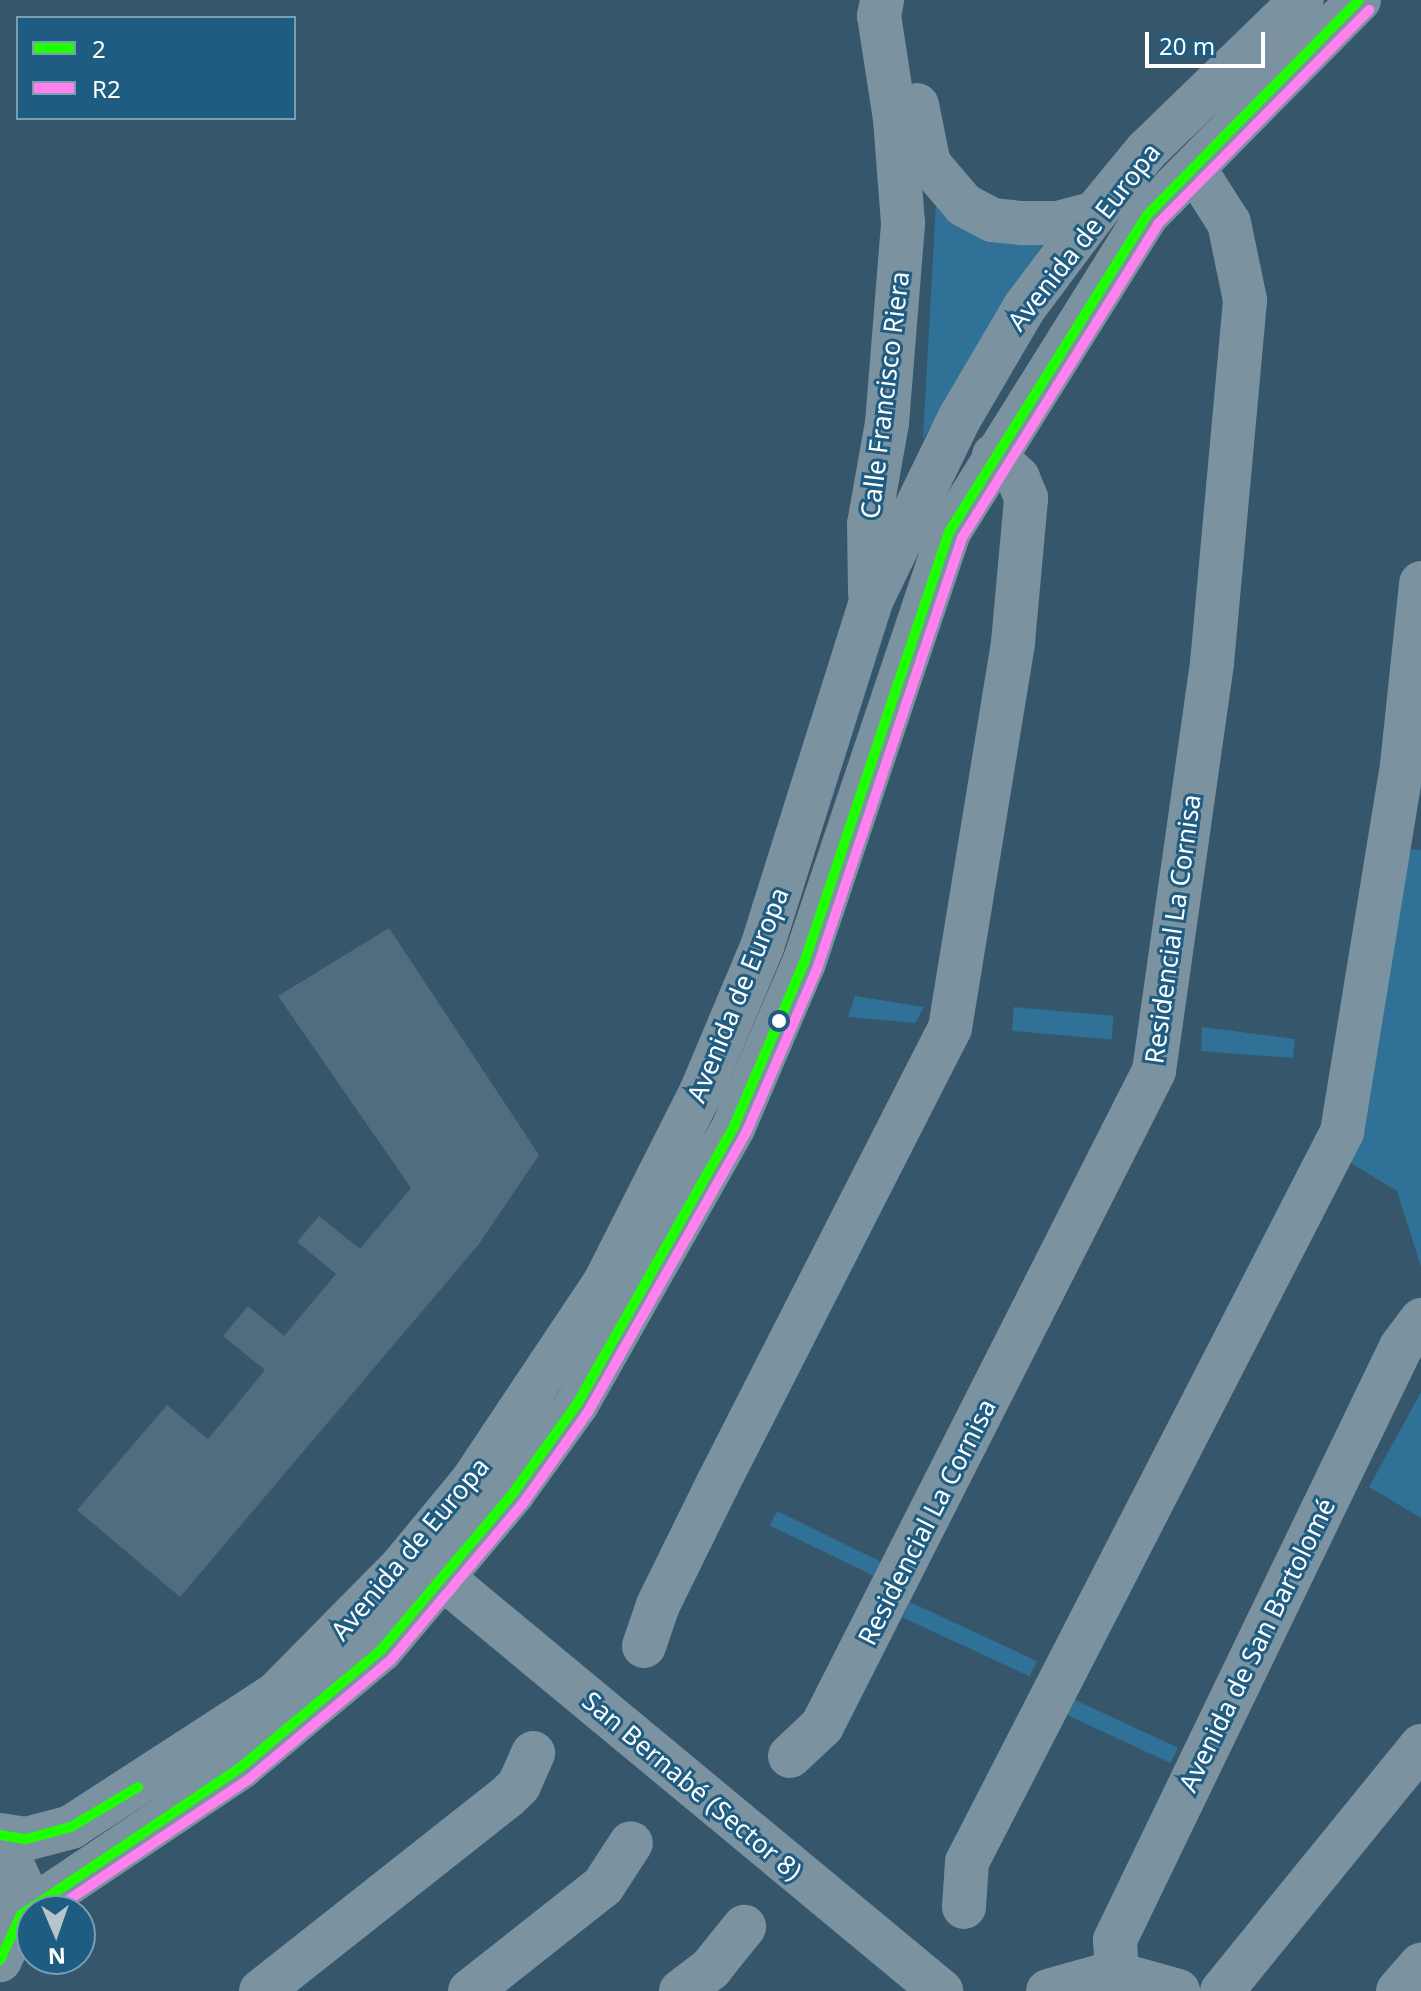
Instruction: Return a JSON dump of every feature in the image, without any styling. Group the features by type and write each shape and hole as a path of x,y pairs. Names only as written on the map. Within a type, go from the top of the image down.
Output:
{"street":[{"name":"Calle Francisco Riera","path":"871,601 869,524 887,423 903,223 895,119 879,16 882,0"},
{"path":"894,0 906,16 929,164 964,205 992,220 1022,223 1058,223 1095,213"},
{"name":"Avenida de Europa","path":"0,1836 26,1839 71,1827 276,1694 403,1565 473,1480 605,1282 701,1092 762,947 871,601 959,419 1024,308 1095,213 1146,151 1302,0"},
{"name":"Avenida de Europa","path":"51,1895 241,1767 315,1709 381,1650 444,1579 577,1404 734,1126 804,963 949,532 1147,215 1359,0"},
{"name":"Residencial La Cornisa","path":"790,1756 822,1726 1154,1071 1212,663 1245,300 1229,223 1194,168"},
{"path":"644,1646 658,1605 697,1525 950,1028 1013,642 1026,498 1018,478 994,456"},
{"path":"964,1907 967,1862 1342,1132 1402,765 1421,583"},
{"name":"Avenida de San Bartolomé","path":"1117,1977 1115,1940 1401,1347 1421,1320"},
{"name":"San Bernabé (Sector 8)","path":"444,1579 941,1991"},
{"path":"1222,1991 1421,1746"},
{"path":"261,1991 507,1797 519,1785 533,1753"},
{"path":"0,1836 22,1886 22,1895"},
{"path":"470,1991 603,1886 631,1843"},
{"path":"0,1960 16,1926"},
{"path":"681,1991 711,1968 744,1927"},
{"path":"1398,1991 1421,1965"},
{"path":"1048,1991 1067,1983 1117,1977 1178,1991"}],"shaded area":[{"path":"936,202 1045,241 923,439"},
{"path":"1410,849 1421,850 1421,1267 1397,1191 1349,1162"},
{"path":"855,996 924,1007 915,1023 848,1017"},
{"path":"1014,1007 1114,1016 1112,1040 1012,1031"},
{"path":"1202,1027 1295,1039 1293,1058 1201,1051"},
{"path":"1421,1392 1421,1518 1369,1487"},
{"path":"777,1511 880,1561 873,1576 770,1525"},
{"path":"910,1602 1037,1661 1030,1677 903,1617"},
{"path":"1071,1698 1178,1748 1171,1763 1064,1713"}],"building":[{"path":"389,928 539,1155 479,1244 180,1597 77,1510 167,1405 208,1439 265,1370 223,1336 248,1306 284,1336 336,1274 297,1242 319,1216 360,1249 411,1188 278,996"}],"transit line":[{"name":"2","path":"0,1960 21,1915 241,1767 381,1650 513,1493 577,1404 734,1126 804,963 949,532 1147,215 1359,0"},
{"name":"R2","path":"76,1895 249,1779 391,1660 524,1502 588,1412 746,1133 817,969 962,538 1158,224 1369,10"},
{"name":"2","path":"0,1835 26,1839 71,1827 138,1787"}]}
